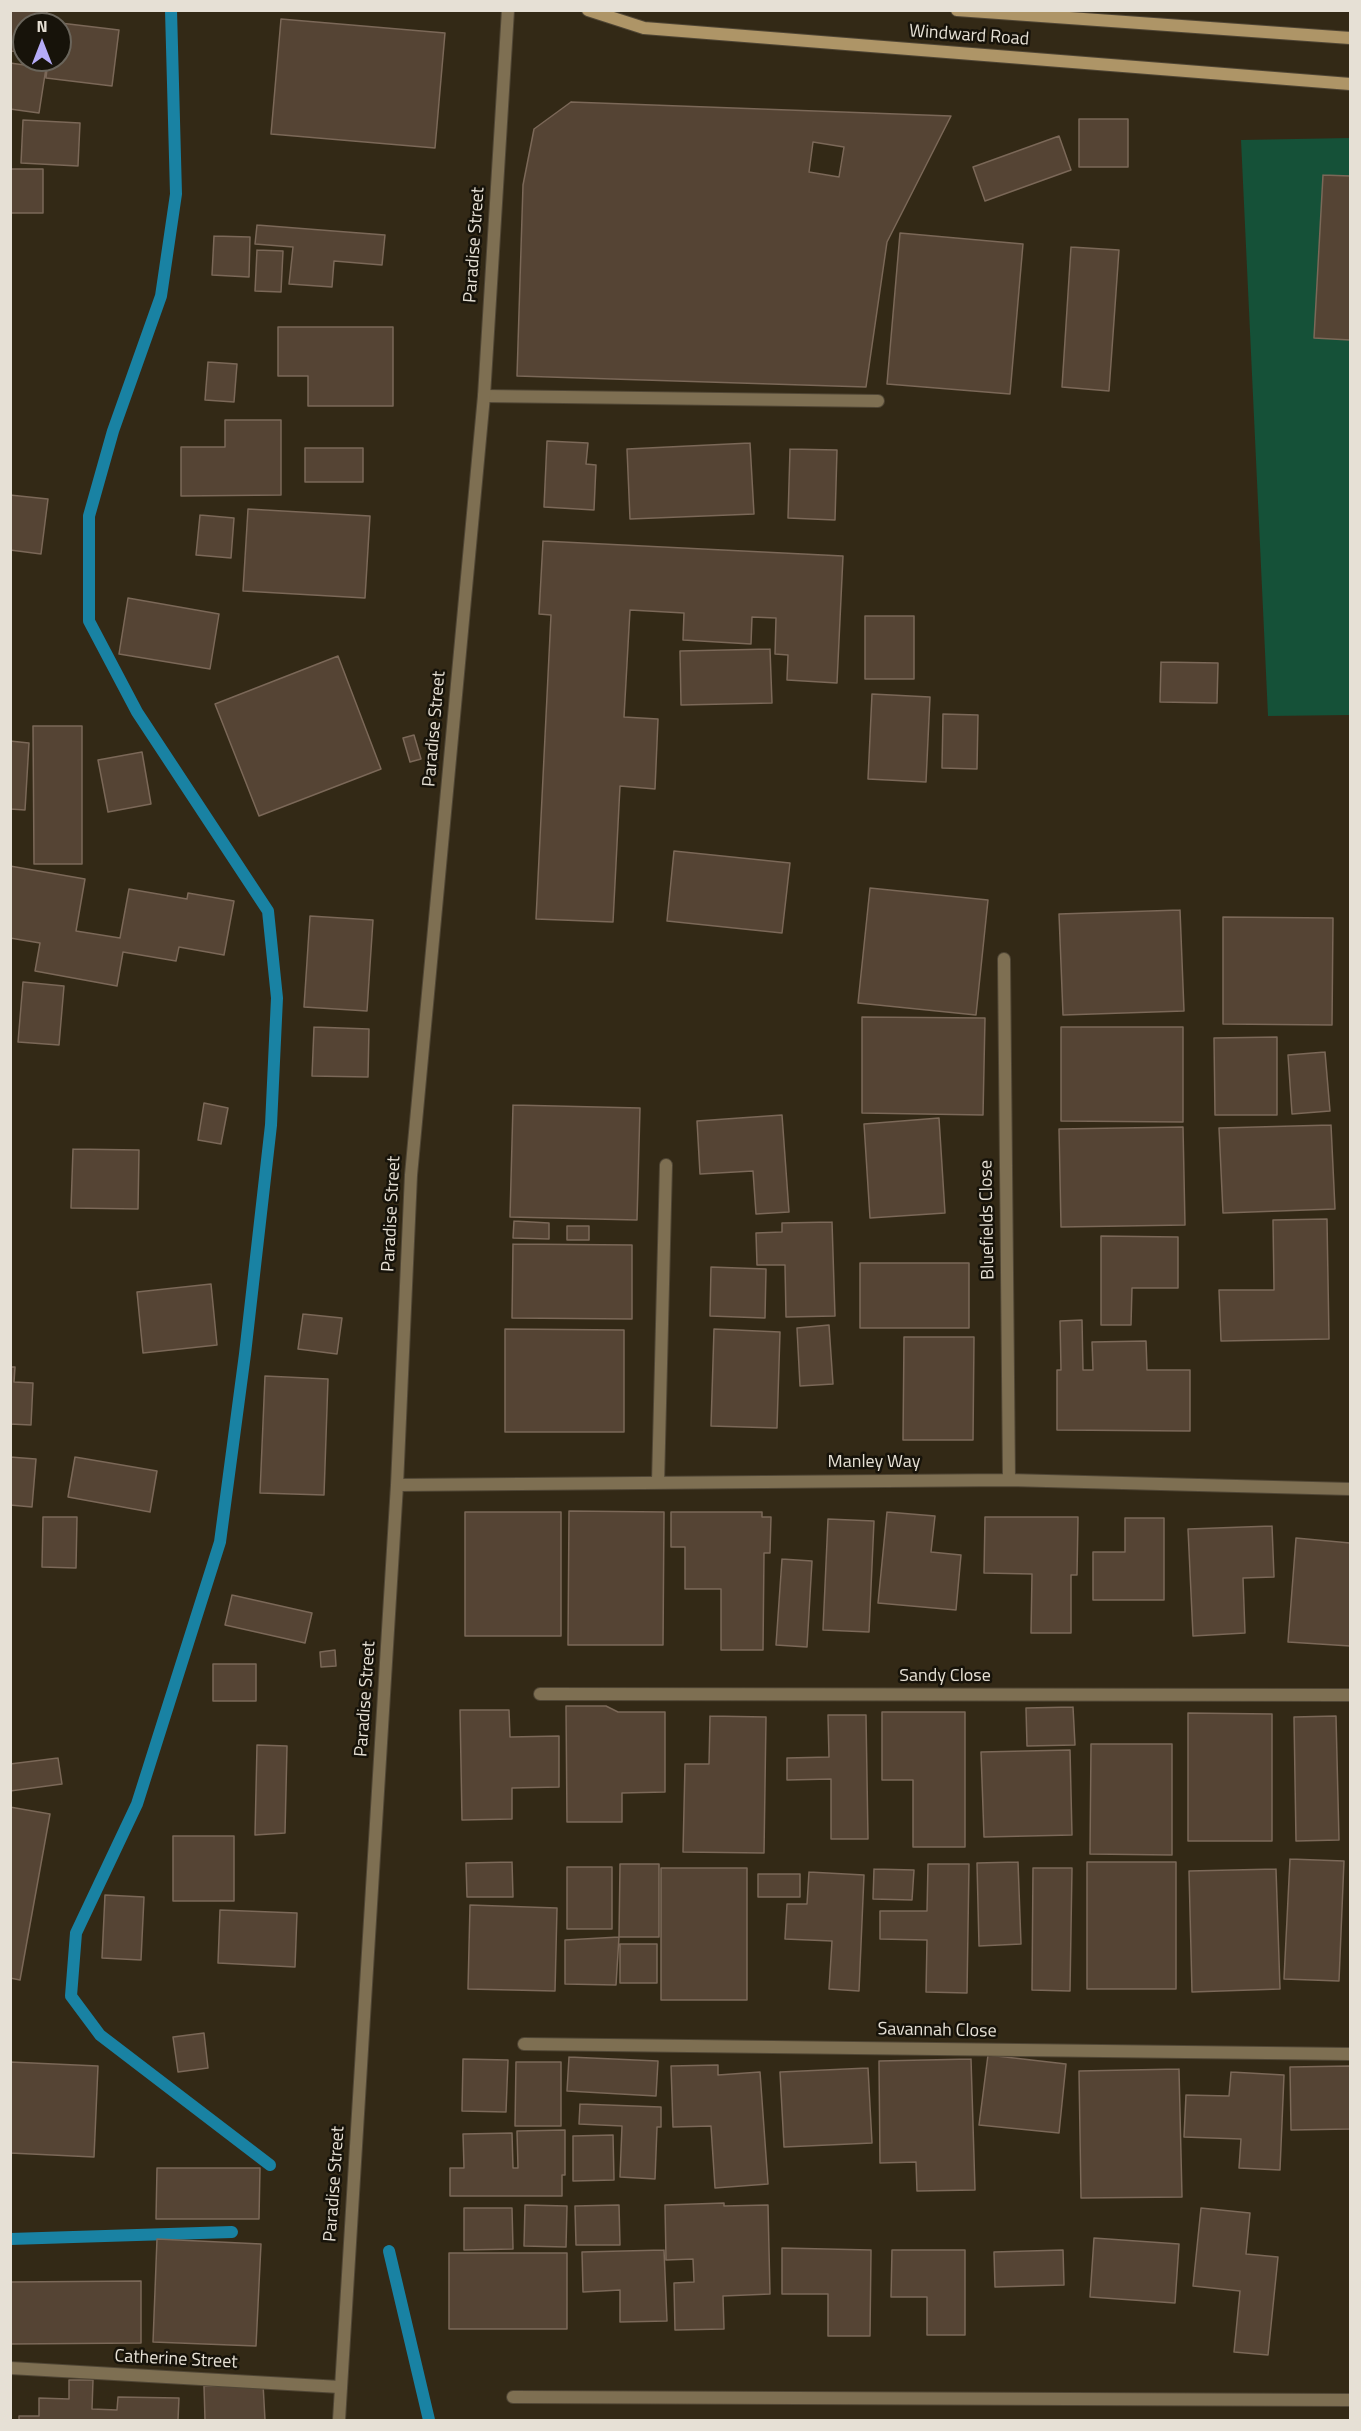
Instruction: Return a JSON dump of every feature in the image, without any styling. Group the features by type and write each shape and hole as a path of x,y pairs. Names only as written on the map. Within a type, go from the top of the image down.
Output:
{"main road":[{"name":"Windward Road","path":"588,10 644,28 1350,84"},
{"name":"Windward Road","path":"957,10 1350,38"}],"street":[{"name":"Paradise Street","path":"339,2421 397,1485 411,1175 484,396 508,10"},
{"path":"484,396 878,401"},
{"name":"Bluefields Close","path":"1004,959 1009,1480"},
{"path":"658,1483 666,1165"},
{"name":"Manley Way","path":"397,1485 1009,1480 1350,1489"},
{"name":"Sandy Close","path":"540,1694 1350,1695"},
{"name":"Savannah Close","path":"524,2044 1350,2054"},
{"name":"Catherine Street","path":"10,2368 340,2387"},
{"path":"513,2397 1350,2400"}],"green space":[{"path":"1350,138 1350,715 1268,716 1241,140"}],"building":[{"path":"10,10 47,10 47,12 12,12 12,51 10,51"},
{"path":"281,19 445,33 435,148 271,134"},
{"path":"72,24 119,30 112,86 46,78 47,72 72,72"},
{"path":"10,63 12,63 12,72 45,72 39,113 10,109"},
{"path":"571,102 951,116 887,242 866,387 517,376 523,185 534,129"},
{"path":"1079,119 1128,119 1128,167 1079,167"},
{"path":"23,120 80,123 78,166 21,163"},
{"path":"1059,136 1071,170 985,201 973,167"},
{"path":"813,142 844,147 839,177 809,172"},
{"path":"10,169 43,169 43,213 10,213"},
{"path":"1323,175 1350,176 1350,340 1314,338"},
{"path":"257,225 385,235 382,265 334,261 332,287 289,284 293,247 255,244"},
{"path":"900,233 1023,244 1010,394 887,384"},
{"path":"214,236 250,237 249,277 212,275"},
{"path":"1071,247 1119,250 1109,391 1062,387"},
{"path":"257,250 283,251 281,292 255,291"},
{"path":"278,327 393,327 393,406 308,406 308,376 278,376"},
{"path":"208,362 237,364 234,402 205,400"},
{"path":"225,420 281,420 281,495 181,496 181,447 225,447"},
{"path":"547,441 588,443 586,464 596,465 594,510 544,507"},
{"path":"750,443 754,514 630,519 627,449"},
{"path":"305,448 363,448 363,482 305,482"},
{"path":"790,449 837,450 835,520 788,518"},
{"path":"10,495 48,499 41,554 10,550"},
{"path":"248,509 370,516 365,598 243,591"},
{"path":"200,515 234,518 231,558 196,555"},
{"path":"543,541 843,556 837,683 787,680 788,655 775,654 776,618 752,617 751,644 683,640 684,613 630,610 624,717 658,719 655,789 620,786 613,922 536,919 551,615 539,614"},
{"path":"128,598 219,614 210,669 119,654"},
{"path":"865,616 914,616 914,679 865,679"},
{"path":"770,649 772,703 681,705 680,651"},
{"path":"338,656 381,769 259,816 215,704"},
{"path":"1161,662 1218,663 1217,703 1160,702"},
{"path":"872,694 930,697 926,782 868,779"},
{"path":"943,714 978,715 977,769 942,768"},
{"path":"33,726 82,726 82,864 34,864"},
{"path":"414,735 421,759 410,762 403,738"},
{"path":"10,741 29,743 25,810 10,809"},
{"path":"142,752 151,804 108,812 98,760"},
{"path":"674,851 790,863 782,933 667,921"},
{"path":"10,866 85,879 76,931 120,938 129,889 187,899 188,893 234,901 224,955 179,947 176,961 123,952 117,986 35,971 40,943 10,938"},
{"path":"870,888 988,900 976,1015 858,1003"},
{"path":"1180,910 1184,1011 1063,1015 1059,914"},
{"path":"310,916 373,920 367,1011 304,1007"},
{"path":"1223,917 1333,918 1332,1025 1223,1024"},
{"path":"23,982 64,986 59,1045 18,1042"},
{"path":"862,1017 985,1018 983,1115 862,1113"},
{"path":"314,1027 369,1029 368,1077 312,1076"},
{"path":"1061,1027 1183,1027 1183,1122 1061,1121"},
{"path":"1277,1037 1277,1115 1215,1115 1214,1038"},
{"path":"1325,1052 1330,1111 1292,1114 1288,1055"},
{"path":"204,1103 228,1108 221,1144 198,1140"},
{"path":"513,1105 640,1108 637,1220 510,1217"},
{"path":"782,1115 789,1212 756,1214 753,1171 700,1174 697,1121"},
{"path":"939,1118 945,1213 870,1218 864,1124"},
{"path":"1331,1125 1335,1209 1223,1213 1219,1128"},
{"path":"1183,1127 1185,1225 1061,1227 1059,1129"},
{"path":"73,1149 139,1150 138,1209 71,1208"},
{"path":"1327,1219 1329,1339 1221,1341 1219,1290 1274,1290 1273,1220"},
{"path":"514,1221 549,1223 549,1239 513,1238"},
{"path":"832,1222 835,1316 786,1317 785,1265 757,1265 756,1233 782,1232 782,1223"},
{"path":"567,1226 589,1226 589,1240 567,1240"},
{"path":"1101,1236 1178,1237 1178,1288 1132,1288 1131,1325 1101,1325"},
{"path":"513,1244 632,1245 632,1319 512,1318"},
{"path":"860,1263 969,1263 969,1328 860,1328"},
{"path":"711,1267 766,1269 765,1318 710,1316"},
{"path":"211,1284 217,1345 143,1353 137,1292"},
{"path":"303,1314 342,1318 337,1354 298,1349"},
{"path":"1082,1320 1083,1370 1093,1370 1092,1342 1146,1341 1147,1370 1190,1370 1190,1431 1057,1430 1057,1370 1061,1370 1060,1321"},
{"path":"829,1325 833,1384 800,1386 797,1328"},
{"path":"505,1329 624,1330 624,1432 505,1432"},
{"path":"714,1329 780,1332 777,1428 711,1426"},
{"path":"904,1337 974,1337 973,1440 903,1440"},
{"path":"10,1367 15,1367 14,1382 33,1383 31,1425 10,1424"},
{"path":"265,1376 328,1379 324,1495 260,1493"},
{"path":"10,1457 36,1459 32,1507 10,1505"},
{"path":"75,1457 157,1471 150,1512 68,1497"},
{"path":"569,1511 664,1512 663,1645 568,1645"},
{"path":"465,1512 561,1512 561,1636 465,1636"},
{"path":"671,1512 762,1512 762,1517 771,1517 770,1553 764,1553 763,1650 721,1650 721,1589 685,1589 685,1547 671,1547"},
{"path":"887,1512 935,1516 931,1552 961,1555 956,1610 878,1603"},
{"path":"43,1517 77,1517 76,1568 42,1567"},
{"path":"985,1517 1078,1517 1077,1575 1071,1575 1071,1633 1031,1633 1032,1574 984,1573"},
{"path":"1125,1518 1164,1518 1164,1600 1093,1600 1093,1552 1125,1552"},
{"path":"828,1519 874,1521 869,1632 823,1630"},
{"path":"1272,1526 1274,1577 1243,1578 1245,1633 1193,1636 1188,1529"},
{"path":"1296,1538 1350,1543 1350,1646 1288,1642"},
{"path":"782,1559 812,1561 807,1647 776,1645"},
{"path":"232,1595 312,1613 305,1643 225,1625"},
{"path":"335,1650 336,1666 321,1667 320,1652"},
{"path":"213,1664 256,1664 256,1701 213,1701"},
{"path":"566,1706 606,1706 618,1712 665,1712 665,1792 622,1793 622,1822 567,1822"},
{"path":"1073,1707 1075,1745 1027,1746 1026,1708"},
{"path":"460,1710 509,1710 510,1737 559,1736 559,1787 512,1788 512,1819 462,1820"},
{"path":"882,1712 965,1712 965,1847 913,1847 913,1780 882,1780"},
{"path":"1188,1713 1272,1714 1272,1841 1188,1841"},
{"path":"828,1715 866,1715 868,1839 831,1839 831,1779 787,1780 787,1758 829,1757"},
{"path":"710,1716 766,1717 764,1853 683,1852 685,1764 709,1764"},
{"path":"1336,1716 1339,1840 1296,1841 1294,1717"},
{"path":"1091,1744 1172,1744 1172,1855 1090,1854"},
{"path":"257,1745 287,1746 285,1833 255,1835"},
{"path":"1070,1750 1072,1835 984,1837 981,1752"},
{"path":"58,1758 62,1784 10,1791 10,1764"},
{"path":"10,1807 50,1814 20,1980 10,1978"},
{"path":"173,1836 234,1836 234,1901 173,1901"},
{"path":"1290,1859 1344,1861 1339,1981 1284,1979"},
{"path":"512,1862 513,1897 467,1897 466,1863"},
{"path":"1018,1862 1021,1944 979,1946 977,1863"},
{"path":"1087,1862 1176,1862 1176,1989 1087,1989"},
{"path":"620,1864 659,1864 659,1937 619,1937"},
{"path":"928,1864 969,1864 967,1993 926,1992 927,1940 880,1939 880,1911 927,1911"},
{"path":"567,1867 612,1867 612,1929 567,1929"},
{"path":"661,1868 747,1868 747,2000 661,2000"},
{"path":"1033,1868 1072,1868 1070,1991 1032,1990"},
{"path":"874,1869 914,1870 912,1900 873,1899"},
{"path":"1276,1869 1280,1989 1192,1992 1189,1871"},
{"path":"809,1872 864,1875 859,1991 829,1989 832,1941 785,1939 787,1904 807,1904"},
{"path":"758,1874 800,1874 800,1897 758,1897"},
{"path":"105,1895 144,1897 141,1960 102,1958"},
{"path":"470,1905 557,1908 555,1991 468,1989"},
{"path":"220,1910 297,1913 295,1967 218,1963"},
{"path":"619,1937 616,1985 565,1984 565,1940"},
{"path":"620,1944 657,1944 657,1983 620,1983"},
{"path":"204,2033 208,2068 178,2072 173,2037"},
{"path":"988,2055 1066,2064 1059,2133 979,2125"},
{"path":"569,2057 658,2061 656,2096 567,2091"},
{"path":"463,2059 508,2060 506,2112 462,2111"},
{"path":"971,2059 975,2190 917,2191 916,2162 880,2163 879,2061"},
{"path":"10,2062 98,2066 94,2157 10,2153"},
{"path":"516,2062 561,2062 561,2126 515,2126"},
{"path":"718,2065 718,2075 760,2072 768,2184 715,2188 711,2126 673,2127 671,2066"},
{"path":"1350,2066 1350,2129 1291,2130 1290,2067"},
{"path":"868,2068 872,2143 784,2147 780,2072"},
{"path":"1179,2069 1182,2197 1081,2198 1079,2071"},
{"path":"1231,2072 1284,2075 1280,2170 1239,2168 1241,2139 1184,2137 1186,2095 1229,2096"},
{"path":"580,2104 661,2107 661,2127 657,2127 655,2179 620,2177 622,2126 579,2124"},
{"path":"565,2130 565,2175 562,2175 562,2196 450,2196 450,2168 464,2168 463,2134 512,2133 513,2168 518,2168 517,2131"},
{"path":"613,2135 614,2180 573,2181 573,2136"},
{"path":"157,2168 260,2168 259,2219 156,2219"},
{"path":"724,2203 724,2206 768,2205 770,2294 723,2296 724,2329 675,2330 674,2283 694,2282 693,2259 666,2260 665,2205"},
{"path":"525,2205 567,2206 566,2247 524,2246"},
{"path":"619,2205 620,2245 576,2245 575,2206"},
{"path":"464,2208 512,2208 513,2249 464,2250"},
{"path":"1201,2208 1250,2213 1246,2254 1278,2257 1268,2355 1234,2352 1240,2291 1193,2286"},
{"path":"1094,2238 1179,2244 1175,2303 1090,2297"},
{"path":"157,2239 261,2244 256,2346 153,2342"},
{"path":"782,2248 871,2250 870,2336 828,2336 828,2294 782,2294"},
{"path":"664,2250 667,2321 620,2322 620,2290 583,2292 582,2252"},
{"path":"892,2250 965,2250 965,2335 927,2335 927,2297 891,2297"},
{"path":"1063,2250 1064,2285 995,2287 994,2252"},
{"path":"449,2253 567,2253 567,2329 449,2329"},
{"path":"141,2281 141,2343 10,2344 10,2282"},
{"path":"69,2380 93,2380 92,2409 117,2410 118,2397 179,2398 178,2420 19,2420 19,2416 39,2416 39,2398 69,2399"},
{"path":"263,2384 265,2420 205,2420 204,2386"}],"waterway":[{"path":"171,10 176,194 161,296 113,431 89,516 89,621 137,712 268,911 277,998 271,1125 245,1354 220,1542 137,1804 76,1933 71,1996 100,2035 270,2165"},
{"path":"10,2239 232,2232"},
{"path":"389,2251 429,2420"}]}
